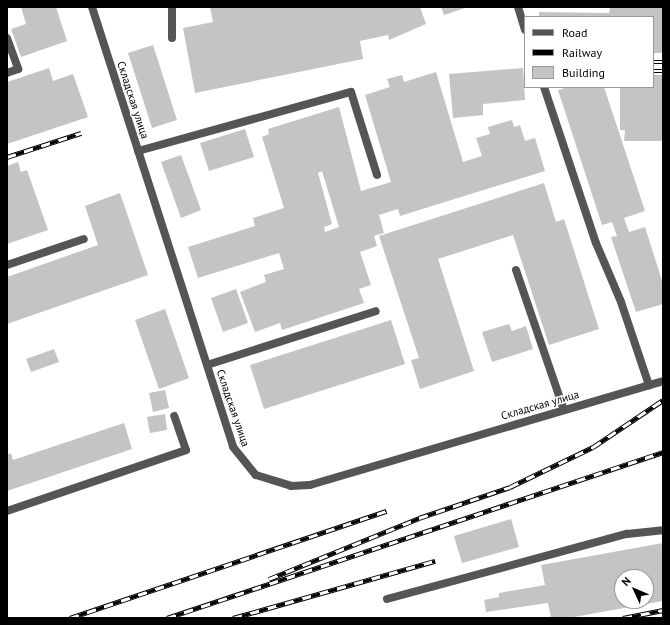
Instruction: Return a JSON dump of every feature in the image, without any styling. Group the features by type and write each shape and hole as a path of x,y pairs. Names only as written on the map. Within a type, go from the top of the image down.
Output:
{"street":[{"name":"Складская улица","path":"92,7 233,447 244,464 256,475 291,486 310,485 663,381"},
{"path":"172,7 172,38"},
{"path":"518,7 524,27"},
{"path":"7,38 18,69 7,73"},
{"path":"544,88 596,243 621,302 649,385"},
{"path":"138,151 351,92 377,175"},
{"path":"7,265 84,238"},
{"path":"516,270 564,410"},
{"path":"207,365 376,311"},
{"path":"7,511 186,450 174,416"},
{"path":"387,599 627,534 663,530"}],"building":[{"path":"21,7 56,7 67,41 21,57 11,29 26,24"},
{"path":"210,7 420,7 426,24 389,40 388,35 360,41 363,59 195,93 183,28 213,22"},
{"path":"441,7 468,7 444,15"},
{"path":"610,7 663,7 663,53 654,53 654,16 539,16 539,12 609,13"},
{"path":"153,45 177,120 152,128 128,53"},
{"path":"49,68 53,81 73,74 88,117 7,144 7,82"},
{"path":"523,68 525,100 483,104 483,115 453,118 449,74"},
{"path":"436,72 463,162 482,156 476,138 490,134 488,127 512,120 514,127 520,125 525,141 535,138 545,171 400,216 398,209 379,215 384,233 374,236 377,246 360,252 371,285 359,289 364,303 282,330 280,323 255,332 240,292 266,282 264,275 284,269 279,253 198,278 188,247 255,226 253,218 284,208 262,137 269,134 268,129 339,107 361,191 391,182 365,95 390,87 387,79 402,75 404,82","holes":["322,171 339,227 325,232 324,227 332,224 318,173"]},
{"path":"654,75 663,75 663,141 624,141 625,130 620,130 620,88 654,88"},
{"path":"565,88 604,88 645,211 624,218 629,232 645,227 663,284 663,304 636,312 611,237 617,236 612,222 602,225 558,90"},
{"path":"245,129 254,157 209,171 200,143"},
{"path":"181,155 201,210 181,218 161,162"},
{"path":"18,162 21,172 27,170 48,230 7,244 7,166"},
{"path":"544,183 556,222 564,219 599,329 549,345 513,235 438,259 474,371 420,389 411,360 419,358 379,236"},
{"path":"120,193 148,275 7,324 7,277 98,245 85,206"},
{"path":"236,289 248,323 223,332 211,298"},
{"path":"165,309 189,378 159,389 135,320"},
{"path":"391,320 405,364 264,409 250,365"},
{"path":"509,324 512,331 526,326 533,349 492,362 482,332"},
{"path":"54,349 59,362 31,372 26,359"},
{"path":"165,390 169,408 153,412 149,393"},
{"path":"165,414 167,430 150,433 147,417"},
{"path":"124,423 132,449 7,491 7,455 11,453 13,460"},
{"path":"511,519 519,547 462,563 454,536"},
{"path":"663,543 663,601 654,603 654,569 614,569 614,609 618,609 568,618 551,618 548,603 486,612 484,600 499,597 499,593 545,585 541,565"}],"railway":[{"path":"654,62 663,62"},
{"path":"654,71 663,71"},
{"path":"7,157 81,133"},
{"path":"269,579 419,518 510,487 593,447 663,400"},
{"path":"167,618 663,452"},
{"path":"70,618 386,511"},
{"path":"233,618 435,561"},
{"path":"623,618 663,610"}]}
